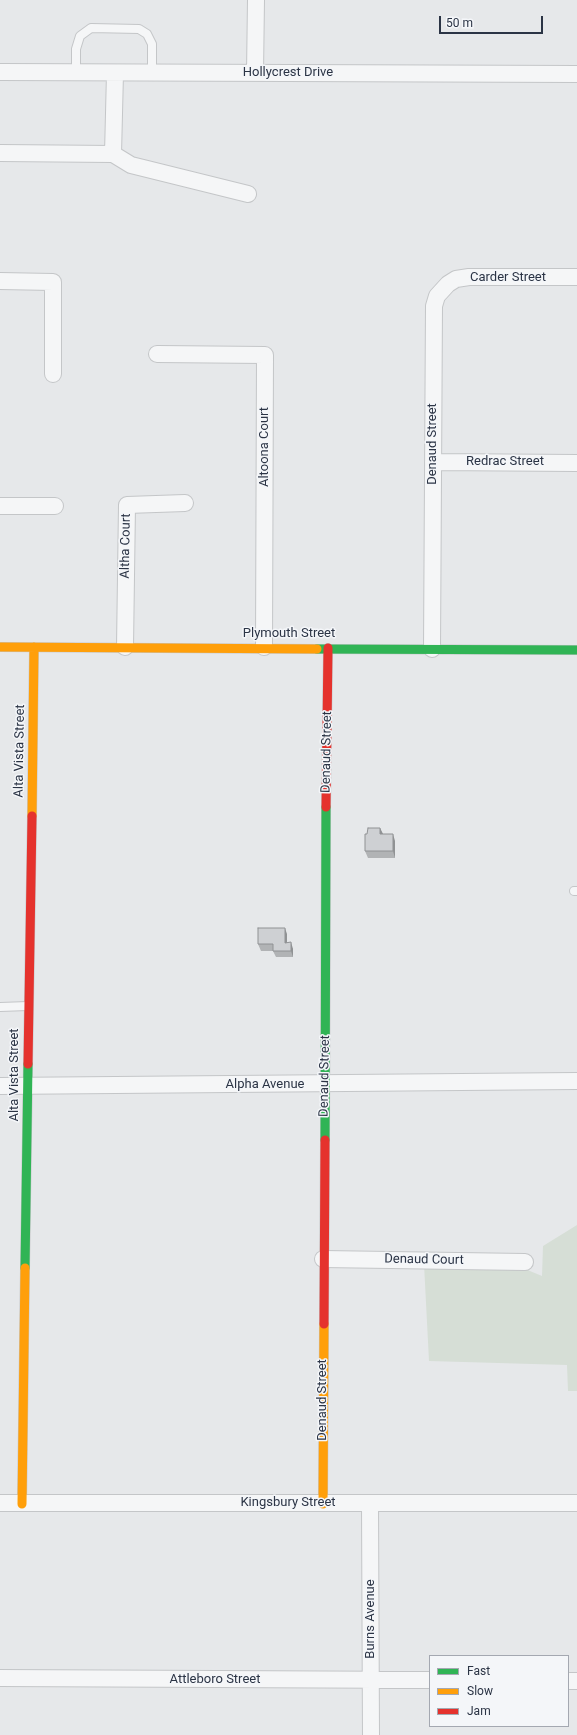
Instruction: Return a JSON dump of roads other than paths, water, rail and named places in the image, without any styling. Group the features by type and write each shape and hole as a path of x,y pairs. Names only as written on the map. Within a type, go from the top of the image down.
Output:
{"street":[{"path":"255,73 256,0"},
{"name":"Hollycrest Drive","path":"0,72 577,74"},
{"path":"113,154 114,73"},
{"path":"0,153 113,154 131,165 248,194"},
{"name":"Carder Street","path":"442,289 456,280 469,277 577,277"},
{"path":"0,281 53,282 53,374"},
{"name":"Denaud Street","path":"432,648 434,306 442,289"},
{"name":"Altoona Court","path":"157,354 265,355 264,647"},
{"name":"Redrac Street","path":"433,462 577,462"},
{"name":"Altha Court","path":"125,647 127,505 185,503"},
{"path":"0,506 55,506"},
{"name":"Plymouth Street","path":"0,646 577,650"},
{"name":"Alta Vista Street","path":"22,1504 34,647"},
{"name":"Denaud Street","path":"323,1504 323,1259 328,648"},
{"name":"Alpha Avenue","path":"0,1086 577,1081"},
{"name":"Denaud Court","path":"323,1259 525,1262"},
{"name":"Kingsbury Street","path":"0,1503 577,1503"},
{"name":"Burns Avenue","path":"370,1504 371,1735"},
{"name":"Attleboro Street","path":"0,1678 429,1680"}],"lane":[{"path":"76,73 76,49 80,36 91,28 138,29 147,34 152,44 152,73"},
{"path":"0,1007 28,1006"}]}
